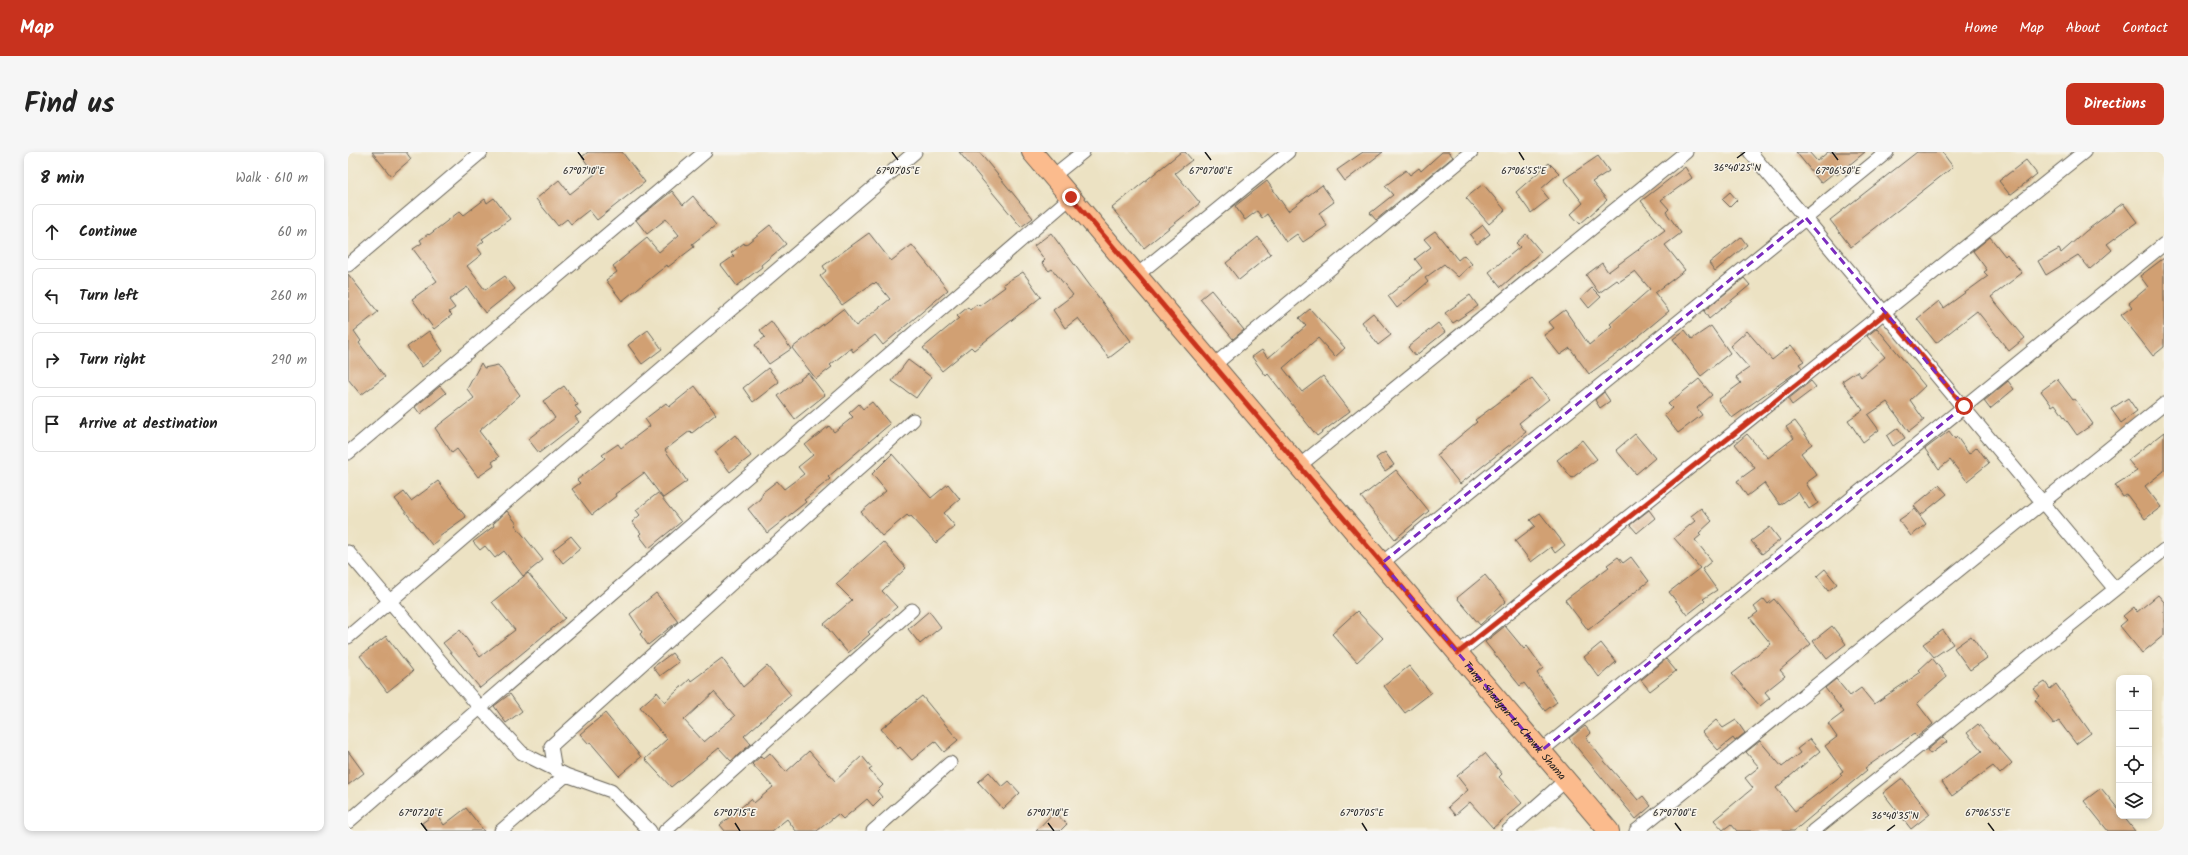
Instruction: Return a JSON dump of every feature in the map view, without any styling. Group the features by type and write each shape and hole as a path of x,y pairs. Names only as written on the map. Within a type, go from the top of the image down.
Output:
{"main road":[{"name":"Tangi Shadyan to Chowk Shama","path":"1032,152 1609,831"}],"street":[{"path":"348,265 481,152"},
{"path":"348,453 704,152"},
{"path":"348,637 915,152"},
{"path":"1053,176 1083,152"},
{"path":"1136,275 1288,152"},
{"path":"1214,365 1471,152"},
{"path":"1299,466 1686,152"},
{"path":"1750,152 1964,406 2115,589"},
{"path":"1382,563 1887,152"},
{"path":"1458,653 1886,313 2084,152"},
{"path":"348,822 481,709 1071,197"},
{"path":"1541,751 2164,244"},
{"path":"1636,831 2164,404"},
{"path":"560,773 551,746 913,420"},
{"path":"1813,831 2164,550"},
{"path":"348,552 481,709 522,753 560,773 611,791 650,831"},
{"path":"665,831 912,610"},
{"path":"873,831 950,763"},
{"path":"501,831 560,773"},
{"path":"1508,831 1566,780"}],"highlighted area":[{"path":"1806,218 1964,406 1541,751 1382,563"}],"building":[{"path":"372,152 406,152 411,159 391,176"},
{"path":"588,152 622,152 645,182 597,220 589,210 571,224 567,219 558,226 536,199 559,180 570,194 595,174 582,157"},
{"path":"959,152 979,152 1033,218 1021,227"},
{"path":"1181,152 1185,152 1192,160 1175,173 1200,203 1144,248 1112,208"},
{"path":"1363,152 1383,152 1345,181 1337,170"},
{"path":"1442,152 1449,152 1453,157 1376,220 1370,213 1393,195 1385,186 1406,170 1410,175 1419,168 1421,171"},
{"path":"1796,152 1809,152 1817,161 1828,152 1865,152 1837,175 1835,172 1821,183"},
{"path":"1917,152 1942,152 1953,167 1851,247 1830,220"},
{"path":"1598,156 1609,171 1592,182 1607,200 1580,224 1571,214 1583,203 1564,179"},
{"path":"2026,160 2037,174 2010,195 1999,181"},
{"path":"1549,163 1559,173 1541,189 1549,199 1531,213 1516,192"},
{"path":"1685,167 1692,178 1661,200 1669,209 1666,212 1681,233 1665,245 1685,270 1655,293 1669,311 1622,350 1589,374 1570,348 1560,355 1544,335 1554,328 1549,322 1565,310 1589,345 1612,326 1610,324 1650,289 1635,271 1619,282 1617,280 1599,293 1586,275 1602,263 1608,272 1665,230 1641,201"},
{"path":"1267,181 1288,211 1322,185 1334,202 1319,213 1327,226 1303,242 1297,234 1286,242 1267,214 1262,218 1257,211 1245,220 1235,206"},
{"path":"1483,184 1505,210 1489,224 1466,198"},
{"path":"672,191 683,205 693,196 716,225 692,244 694,247 668,267 667,265 622,301 606,280 617,272 613,266 647,238 659,252 679,235 666,219 647,234 636,220"},
{"path":"1730,192 1737,200 1730,207 1722,199"},
{"path":"494,198 510,219 482,239 484,241 477,247 482,254 467,266 485,290 505,276 515,289 485,313 467,287 449,300 455,308 449,312 452,315 434,329 412,299 437,281 413,249 422,243 420,240 428,234 429,235 460,211 464,215 485,199 487,203"},
{"path":"2123,203 2137,222 2107,244 2112,250 2090,269 2078,255 2046,275 2038,261 2059,249 2061,253 2086,231"},
{"path":"770,225 786,244 761,265 762,267 737,286 721,265 734,256 731,253 744,243 745,245"},
{"path":"1483,225 1490,234 1477,244 1470,235"},
{"path":"1435,231 1458,260 1464,255 1472,264 1458,277 1444,264 1425,278 1428,282 1397,308 1388,296 1422,268 1415,259 1431,247 1424,239"},
{"path":"869,233 891,261 912,245 948,290 883,345 875,335 853,352 851,348 830,365 832,367 816,379 792,348 843,309 856,326 890,299 876,282 842,305 820,276 826,271 823,266"},
{"path":"1051,233 1131,341 1109,358 1078,318 1065,328 1053,310 1073,295 1052,269 1049,271 1042,263 1045,260 1034,246"},
{"path":"1526,234 1541,252 1501,287 1489,272 1520,247 1516,243"},
{"path":"1258,237 1271,254 1239,280 1226,263"},
{"path":"1741,237 1747,245 1715,271 1709,263"},
{"path":"1990,237 2005,256 2007,254 2022,273 1991,297 2025,338 2009,351 1977,311 1936,343 1917,319 1939,301 1944,308 1988,276 1984,272 1987,270 1973,251"},
{"path":"2164,258 2164,347 2153,356 2121,315 2132,307 2129,303 2148,287 2140,276"},
{"path":"1023,272 1041,297 974,350 971,347 942,371 923,348 959,318 957,316 968,307 970,310 977,304 979,306 1005,287 1003,284"},
{"path":"348,274 378,312 354,331 361,341 359,343 385,377 361,395 348,379"},
{"path":"1744,278 1750,285 1709,319 1704,311"},
{"path":"1592,288 1601,297 1589,308 1581,298"},
{"path":"1211,290 1244,330 1233,339 1200,299"},
{"path":"1470,295 1478,306 1453,323 1445,313"},
{"path":"1310,309 1345,348 1335,357 1318,338 1283,368 1302,392 1323,376 1350,411 1317,436 1268,374 1266,376 1252,357 1262,350 1268,358 1306,326 1299,318"},
{"path":"1373,313 1391,335 1378,345 1362,322"},
{"path":"771,321 791,349 769,364 755,345 765,337 760,330"},
{"path":"1438,323 1445,332 1415,356 1408,347"},
{"path":"1711,326 1730,353 1701,376 1673,339 1685,330 1692,339"},
{"path":"1877,328 1925,386 1910,400 1924,420 1909,432 1887,402 1868,415 1879,430 1863,442 1848,420 1863,410 1842,381 1857,371 1861,377 1885,357 1867,336"},
{"path":"648,330 662,349 642,364 628,345"},
{"path":"429,331 443,351 422,367 407,347"},
{"path":"1747,331 1772,360 1791,345 1804,361 1799,364 1802,368 1732,418 1718,400 1741,383 1736,377 1749,368 1730,346"},
{"path":"908,360 931,377 916,398 892,381"},
{"path":"481,363 484,368 498,365 520,395 479,431 499,457 492,462 494,466 478,477 457,449 452,453 435,428 474,398 467,389"},
{"path":"768,368 779,382 753,402 743,388"},
{"path":"808,373 825,395 795,419 778,396"},
{"path":"1532,378 1549,399 1519,423 1526,432 1460,484 1437,455 1477,422 1475,420"},
{"path":"1699,379 1712,395 1697,408 1702,415 1678,433 1664,415 1672,408 1668,404"},
{"path":"2057,379 2073,400 2075,399 2093,424 2077,435 2055,404 2052,406 2041,391"},
{"path":"1811,381 1816,387 1792,405 1788,399"},
{"path":"2008,381 2014,389 1990,409 1984,401"},
{"path":"440,386 446,393 420,414 415,407"},
{"path":"564,386 578,405 575,406 581,413 575,417 579,422 539,453 528,439 555,418 543,401"},
{"path":"695,386 716,414 692,433 690,431 665,450 687,481 663,498 644,473 615,494 616,496 592,515 572,489 580,483 577,480 605,458 602,455 618,444 621,448 650,426 645,419 666,403 669,407"},
{"path":"1604,392 1610,401 1600,408 1595,400"},
{"path":"2128,398 2137,411 2121,423 2111,409"},
{"path":"872,402 890,424 828,477 830,479 804,500 806,502 767,533 748,509 760,499 763,492 777,481 784,489 804,474 798,467 813,455 805,445 829,426 834,432 853,417 849,413 859,404 863,409"},
{"path":"1795,421 1812,444 1801,453 1817,475 1806,483 1818,503 1809,509 1798,492 1780,505 1764,483 1747,496 1737,481 1755,468 1735,444 1747,434 1768,458 1794,438 1786,427"},
{"path":"1898,428 1905,438 1893,446 1887,436"},
{"path":"1949,431 1955,439 1957,437 1969,454 1977,447 1989,463 1967,481 1950,460 1939,469 1925,449"},
{"path":"2164,432 2164,471 2145,486 2161,507 2145,519 2127,495 2123,497 2115,485 2137,471 2128,460"},
{"path":"1635,434 1655,458 1636,474 1616,450"},
{"path":"735,435 751,456 730,472 715,452"},
{"path":"1582,440 1597,459 1572,478 1557,460"},
{"path":"1385,452 1394,465 1385,471 1376,458"},
{"path":"892,454 931,498 948,484 960,499 944,513 955,526 936,543 911,516 909,517 907,515 882,536 861,512 886,491 872,474"},
{"path":"1396,470 1429,511 1395,539 1361,497"},
{"path":"438,481 466,517 439,536 440,538 432,545 395,499 404,492 411,501"},
{"path":"1939,485 1947,494 1921,515 1914,506"},
{"path":"658,493 681,522 649,548 639,535 641,533 632,522 640,515 636,510"},
{"path":"1701,508 1712,521 1699,533 1701,535 1695,540 1712,561 1702,569 1717,590 1703,599 1705,601 1687,615 1669,592 1700,568 1674,538 1695,521 1691,516"},
{"path":"1915,509 1926,524 1911,536 1899,520"},
{"path":"1649,510 1655,518 1637,533 1630,525"},
{"path":"507,511 517,524 515,525 543,560 523,576 504,551 495,558 485,546 480,550 473,542 494,526 493,524"},
{"path":"1540,513 1565,545 1555,553 1551,547 1531,562 1515,541 1535,526 1530,520"},
{"path":"1770,527 1780,540 1762,554 1751,541"},
{"path":"571,536 581,548 563,563 553,550"},
{"path":"883,542 906,568 882,591 897,607 868,632 870,634 848,653 824,624 852,600 836,584"},
{"path":"1618,557 1623,563 1631,557 1649,581 1588,630 1565,600 1609,567 1607,565"},
{"path":"1825,569 1837,584 1828,591 1817,576"},
{"path":"528,573 565,618 480,688 443,643 460,630 480,657 515,630 492,602"},
{"path":"1485,575 1506,601 1480,625 1457,598"},
{"path":"656,593 678,621 648,645 640,634 642,632 630,614"},
{"path":"2158,595 2164,602 2164,635 2142,653 2120,626 2127,620 2123,616 2134,607 2137,612"},
{"path":"1764,599 1768,604 1774,599 1811,644 1780,670 1785,676 1765,692 1770,698 1760,706 1732,674 1771,644 1750,618 1758,612 1754,607"},
{"path":"929,611 941,627 920,644 908,629"},
{"path":"1357,611 1383,638 1357,662 1332,634"},
{"path":"1505,626 1524,649 1527,646 1543,668 1537,673 1557,702 1545,711 1524,683 1520,686 1485,642"},
{"path":"1832,626 1846,644 1827,659 1813,641"},
{"path":"1943,630 1953,644 1934,657 1923,644"},
{"path":"386,636 413,671 387,692 360,656"},
{"path":"1971,636 1987,658 1970,670 1954,648"},
{"path":"1601,643 1616,662 1599,677 1584,657"},
{"path":"672,653 679,662 660,676 653,667"},
{"path":"722,658 743,687 767,666 791,695 744,736 751,744 731,761 719,748 671,787 645,759 667,739 640,707 657,692 665,702 690,679 691,681","holes":["714,692 735,716 704,742 684,720"]},
{"path":"1932,658 1947,677 1917,703 1933,724 1917,737 1914,734 1865,768 1867,770 1794,831 1737,831 1731,824 1723,830 1714,820 1753,788 1745,778 1759,767 1746,752 1760,741 1782,767 1800,753 1797,749 1810,739 1820,751 1776,788 1795,811 1842,775 1840,773 1843,771 1825,746 1837,737 1828,724 1844,712 1825,688 1836,679 1850,696 1861,688 1874,704 1921,672 1919,670"},
{"path":"1666,659 1676,671 1650,691 1641,680"},
{"path":"1409,666 1431,693 1405,713 1384,686"},
{"path":"2045,682 2050,689 2056,684 2091,733 2076,744 2059,721 2054,724 2035,700 2040,696 2034,689"},
{"path":"510,694 522,711 506,723 494,706"},
{"path":"922,696 958,740 944,752 935,741 912,760 900,747 898,749 881,729"},
{"path":"605,713 641,757 619,776 590,742 589,744 580,734"},
{"path":"1716,720 1723,728 1736,720 1745,733 1735,741 1733,738 1718,750 1702,732"},
{"path":"1978,724 2012,763 2000,774 1993,766 1952,796 1942,782 1982,751 1967,733"},
{"path":"1585,726 1591,733 1586,738 1605,762 1638,800 1643,796 1651,806 1636,819 1569,738"},
{"path":"1943,737 1947,742 1930,754 1927,750"},
{"path":"348,751 364,773 348,785"},
{"path":"809,751 835,781 862,756 872,768 869,770 883,785 877,791 882,797 873,806 867,799 843,819 838,814 817,831 796,831 787,819 772,831 725,831 720,825 751,799 754,803 773,787 752,764 761,756 763,759 770,753 786,772"},
{"path":"1485,753 1502,774 1499,777 1522,803 1493,828 1470,802 1455,815 1448,807 1468,790 1457,776"},
{"path":"989,772 1002,787 1009,781 1020,793 1003,809 978,782"},
{"path":"1902,778 1930,814 1911,829 1883,793"},
{"path":"2101,788 2116,806 2116,819 2125,819 2135,831 2108,831 2084,801"},
{"path":"466,808 484,831 428,831 422,823 436,813 444,825"},
{"path":"1054,812 1067,824 1060,831 1036,831"}],"route":[{"path":"1071,197 1458,653 1886,313 1964,406"}]}
